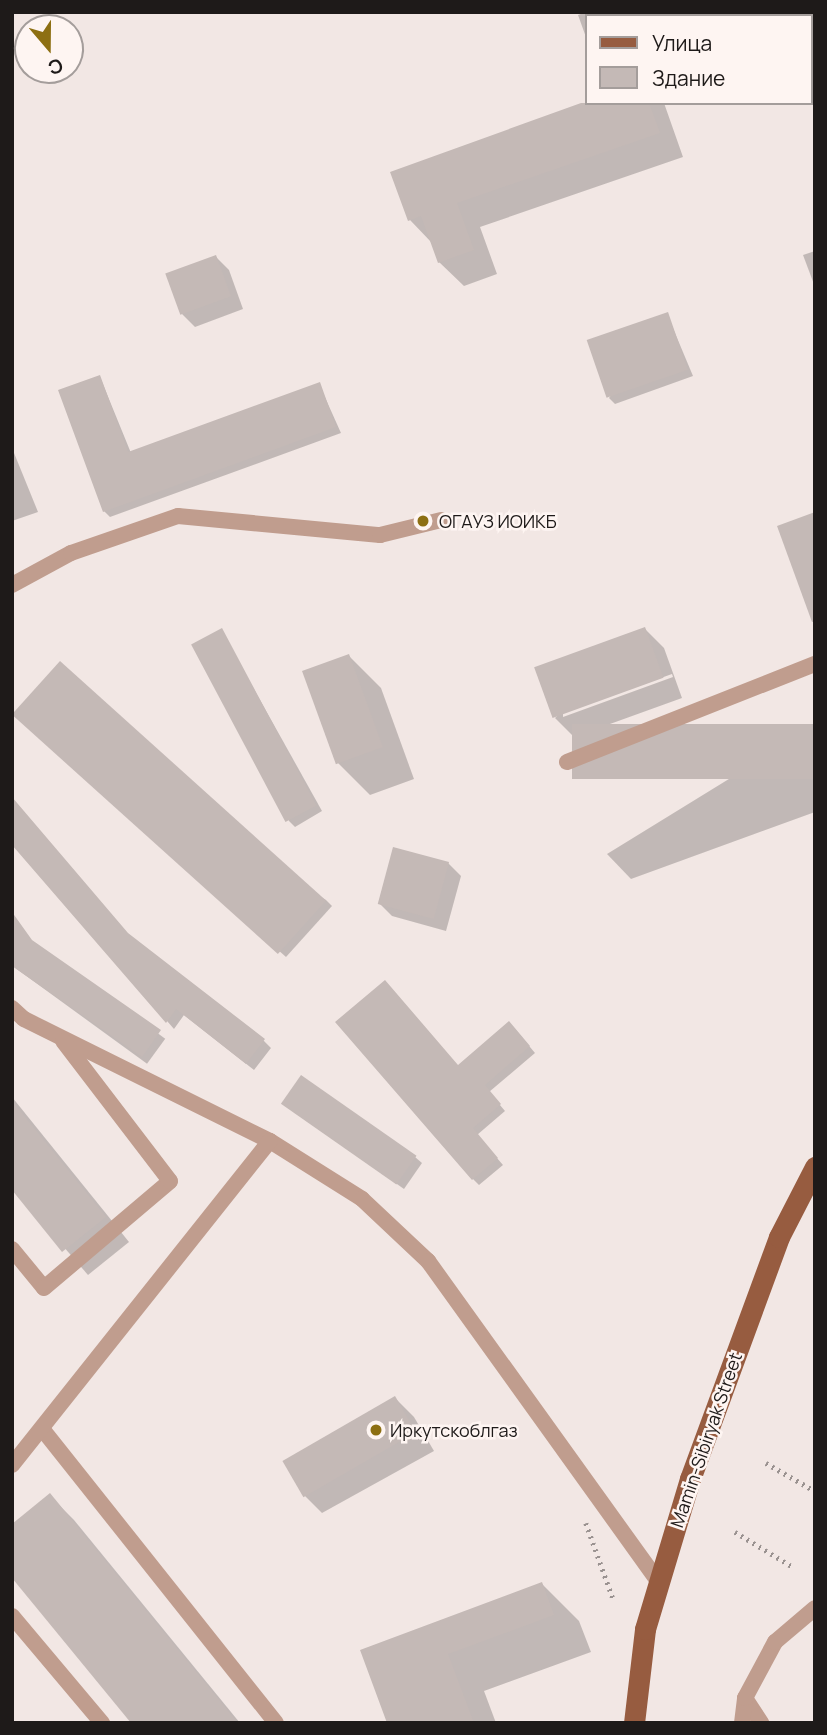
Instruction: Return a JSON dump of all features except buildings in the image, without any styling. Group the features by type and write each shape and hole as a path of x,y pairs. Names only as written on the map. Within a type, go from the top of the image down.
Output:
{"main road":[{"name":"Mamin-Sibiryak Street","path":"634,1723 645,1629 658,1581 779,1237 815,1167"}],"lane":[{"path":"12,585 71,553 178,516 380,535 441,520"},
{"path":"567,762 815,664"},
{"path":"12,1008 59,1036 270,1141 362,1199 428,1261 658,1581"},
{"path":"12,1249 44,1288 170,1181 59,1036"},
{"path":"12,1465 43,1430 270,1141"},
{"path":"43,1430 276,1723"},
{"path":"742,1723 744,1698 775,1642 815,1608"},
{"path":"12,1616 102,1723"},
{"path":"744,1698 761,1723"}],"path":[{"path":"766,1463 815,1491"},
{"path":"583,1516 614,1601"},
{"path":"735,1532 793,1567"}],"place":[{"name":"ОГАУЗ ИОИКБ","path":"423,521"},
{"name":"Иркутскоблгаз","path":"376,1430"}]}
